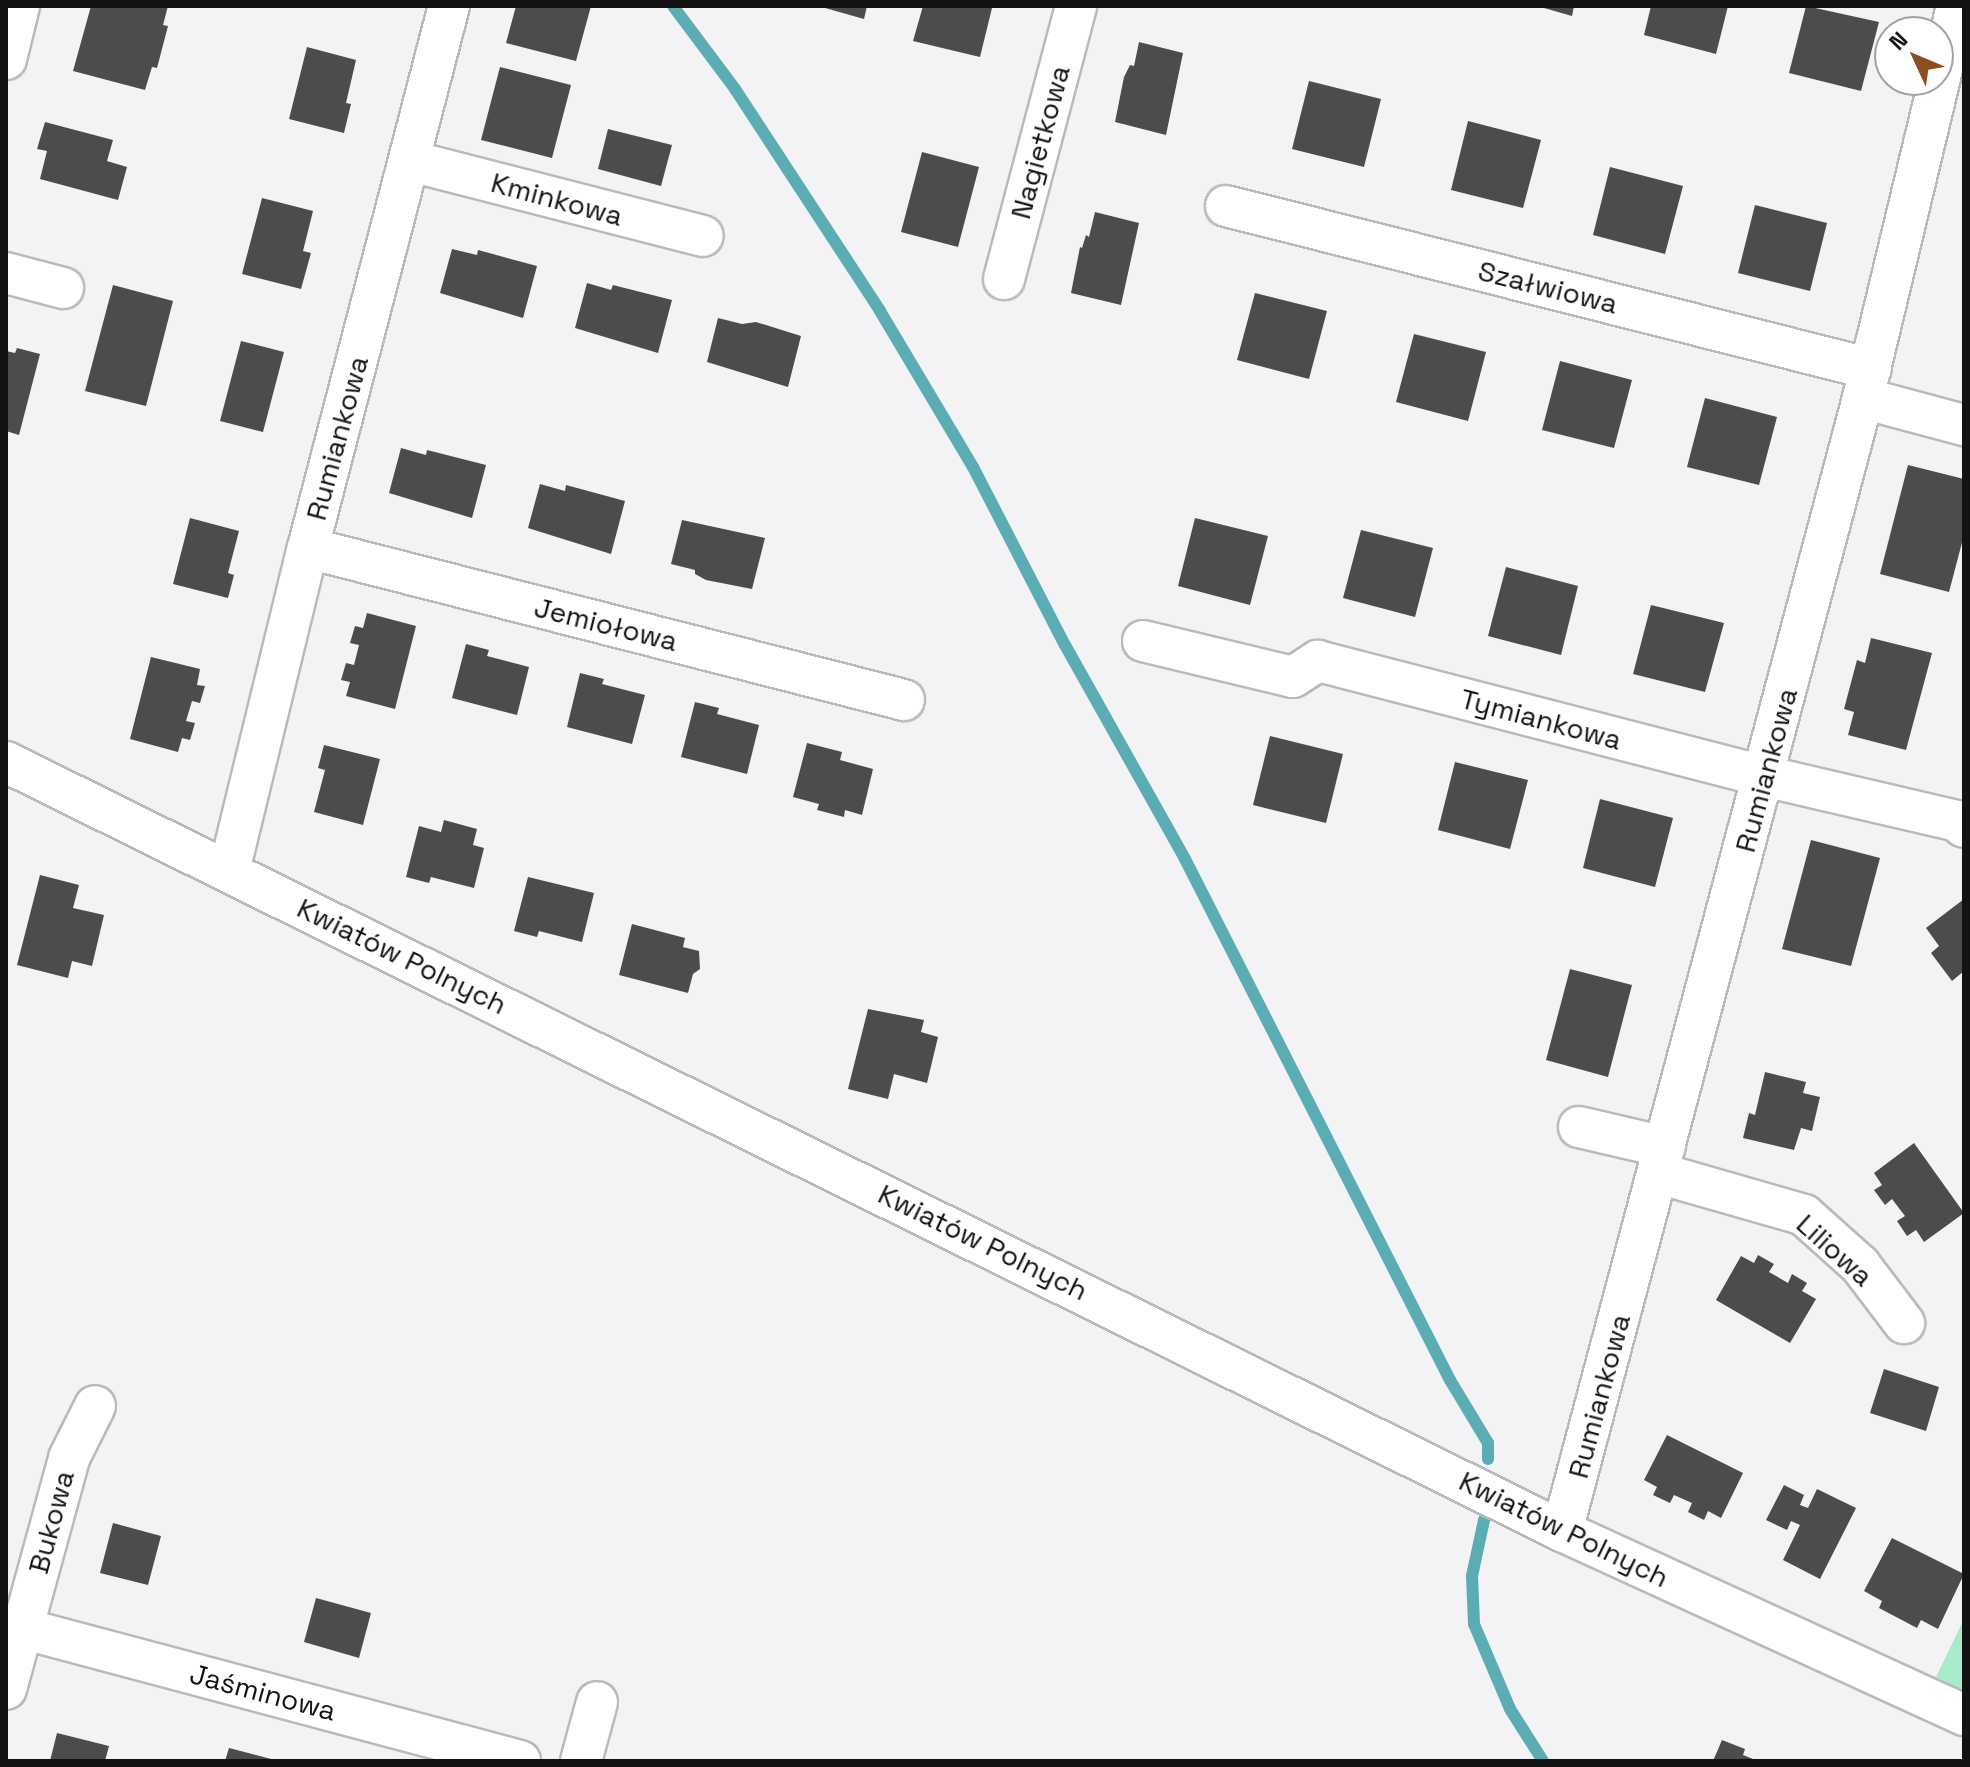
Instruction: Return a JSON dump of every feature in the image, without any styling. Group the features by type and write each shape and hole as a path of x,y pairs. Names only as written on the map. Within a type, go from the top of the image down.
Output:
{"street":[{"path":"6,59 19,6"},
{"name":"Rumiankowa","path":"229,871 308,548 449,6"},
{"name":"Nagietkowa","path":"1004,279 1076,6"},
{"name":"Rumiankowa","path":"1562,1531 1867,383 1957,6"},
{"name":"Kminkowa","path":"411,161 703,236"},
{"name":"Szałwiowa","path":"1226,206 1867,383 1964,425"},
{"path":"6,273 63,288"},
{"name":"Jemiołowa","path":"308,548 904,700"},
{"name":"Tymiankowa","path":"1143,641 1293,677 1318,661 1764,776 1957,821 1964,827"},
{"name":"Kwiatów Polnych","path":"6,762 1562,1531 1964,1715"},
{"name":"Liliowa","path":"1579,1127 1804,1215 1860,1265 1904,1323"},
{"name":"Bukowa","path":"6,1689 14,1626 69,1458 95,1406"},
{"name":"Jaśminowa","path":"14,1626 520,1761"},
{"path":"581,1761 597,1702"}],"green space":[{"path":"1964,1619 1964,1691 1936,1677"}],"building":[{"path":"91,6 168,6 163,25 168,26 157,68 152,67 145,90 73,71"},
{"path":"516,6 591,6 576,61 506,43"},
{"path":"818,6 867,6 864,19"},
{"path":"923,6 992,8 980,57 913,41"},
{"path":"1537,6 1574,6 1572,16"},
{"path":"1651,6 1728,6 1716,54 1644,35"},
{"path":"1806,6 1874,21 1874,41 1861,91 1789,73"},
{"path":"1139,42 1183,53 1166,135 1115,122 1124,77 1130,65 1134,66"},
{"path":"307,47 356,60 346,103 351,104 344,133 289,119"},
{"path":"500,67 571,85 552,158 481,140"},
{"path":"1309,81 1381,99 1364,167 1292,149"},
{"path":"1468,121 1541,140 1523,208 1451,190"},
{"path":"45,122 113,140 107,161 127,167 118,200 40,179 47,151 37,149"},
{"path":"608,129 672,145 661,186 598,169"},
{"path":"922,152 979,167 958,247 901,232"},
{"path":"1610,167 1683,186 1665,254 1593,235"},
{"path":"262,198 313,211 303,251 311,253 301,289 242,274"},
{"path":"1755,205 1827,223 1810,291 1738,273"},
{"path":"1095,212 1139,223 1121,305 1071,293 1080,247 1086,235 1089,237"},
{"path":"452,249 477,255 478,250 537,266 523,318 440,293"},
{"path":"587,283 611,290 613,285 672,300 658,353 575,328"},
{"path":"113,285 173,301 146,406 85,391"},
{"path":"1255,293 1327,311 1309,379 1237,360"},
{"path":"718,318 742,324 756,322 801,336 788,387 707,362"},
{"path":"1414,334 1486,352 1468,421 1396,402"},
{"path":"241,341 284,352 263,432 220,421"},
{"path":"17,348 40,354 19,435 6,431 6,351 15,353"},
{"path":"1560,361 1632,380 1614,448 1542,430"},
{"path":"1705,398 1777,417 1759,485 1687,467"},
{"path":"401,448 426,455 427,450 486,465 472,518 389,493"},
{"path":"1908,465 1964,479 1964,535 1949,592 1880,574"},
{"path":"540,484 565,491 566,485 625,501 611,554 528,528"},
{"path":"190,518 239,531 228,573 234,575 228,598 173,584"},
{"path":"1195,518 1268,536 1250,605 1178,586"},
{"path":"682,520 765,538 752,589 706,580 695,574 695,570 671,564"},
{"path":"1361,530 1433,548 1415,617 1343,598"},
{"path":"1506,567 1578,586 1561,655 1488,636"},
{"path":"1651,605 1724,623 1705,692 1633,674"},
{"path":"367,613 416,626 395,709 346,696 350,682 341,680 346,663 354,665 359,645 350,643 355,626 363,628"},
{"path":"1871,638 1932,653 1906,750 1848,735 1854,712 1844,709 1857,660 1865,663"},
{"path":"466,644 489,650 487,656 529,667 517,715 452,698"},
{"path":"151,657 200,669 197,685 205,686 200,703 192,701 186,721 195,723 190,740 182,738 178,752 130,739"},
{"path":"580,673 604,679 602,684 645,695 632,744 567,727"},
{"path":"695,702 719,708 717,714 759,725 747,774 681,757"},
{"path":"1270,736 1343,754 1326,823 1253,805"},
{"path":"807,743 842,752 840,760 873,769 862,815 845,810 844,817 817,810 819,804 793,797"},
{"path":"324,745 380,759 363,825 314,812 325,770 318,768"},
{"path":"1455,762 1528,780 1510,849 1438,830"},
{"path":"1600,799 1673,818 1655,887 1583,868"},
{"path":"444,820 477,829 473,845 484,848 474,888 431,877 429,883 406,877 419,826 441,832"},
{"path":"1811,840 1880,858 1851,966 1782,949"},
{"path":"40,875 79,885 73,908 104,915 92,966 72,961 68,978 17,965"},
{"path":"528,877 594,893 582,942 539,931 537,937 514,931"},
{"path":"1964,899 1964,971 1952,981 1931,953 1939,946 1926,928"},
{"path":"632,924 685,938 683,947 699,951 700,969 693,974 688,993 619,975"},
{"path":"1570,969 1632,985 1608,1077 1546,1060"},
{"path":"868,1009 924,1020 921,1032 938,1037 927,1083 894,1074 888,1099 848,1089"},
{"path":"1765,1072 1806,1082 1803,1093 1820,1097 1812,1131 1801,1128 1794,1150 1743,1138 1749,1113 1755,1115"},
{"path":"1914,1143 1964,1213 1924,1242 1916,1230 1907,1236 1897,1221 1905,1216 1892,1199 1885,1205 1874,1190 1882,1185 1874,1173"},
{"path":"1758,1255 1774,1264 1769,1272 1788,1283 1792,1274 1807,1283 1802,1291 1816,1299 1790,1343 1716,1300 1741,1256 1754,1263"},
{"path":"1884,1369 1939,1387 1926,1431 1870,1413"},
{"path":"1667,1435 1743,1473 1721,1518 1708,1511 1704,1520 1688,1512 1692,1503 1674,1495 1670,1503 1653,1495 1657,1487 1644,1480"},
{"path":"1784,1485 1804,1495 1800,1505 1808,1508 1817,1489 1856,1508 1820,1579 1783,1560 1800,1525 1791,1521 1787,1530 1766,1520"},
{"path":"113,1523 161,1536 148,1585 100,1573"},
{"path":"1892,1538 1964,1574 1938,1629 1921,1620 1917,1628 1879,1608 1882,1601 1864,1591"},
{"path":"316,1598 371,1613 359,1658 304,1642"},
{"path":"57,1733 109,1746 105,1761 50,1761"},
{"path":"1722,1740 1745,1749 1743,1755 1758,1761 1713,1761"},
{"path":"229,1748 275,1760 275,1761 225,1761"}],"waterway":[{"path":"673,6 735,89 880,311 973,467 1065,645 1185,859 1450,1380 1488,1443 1488,1459"},
{"path":"1484,1520 1472,1576 1474,1624 1510,1709 1543,1761"}]}
